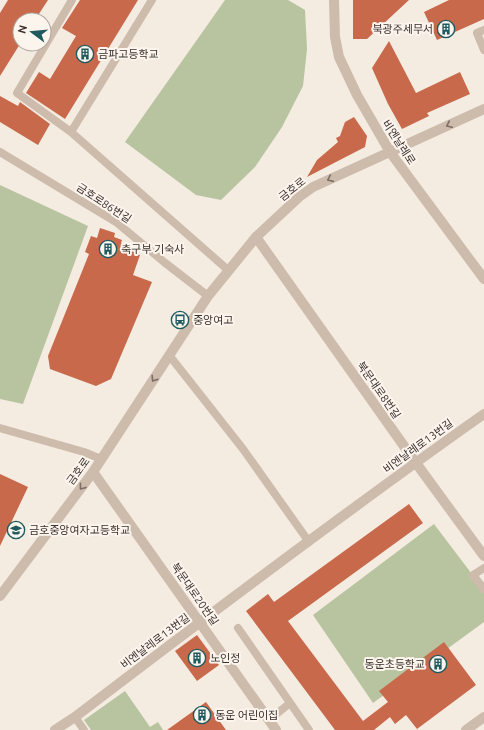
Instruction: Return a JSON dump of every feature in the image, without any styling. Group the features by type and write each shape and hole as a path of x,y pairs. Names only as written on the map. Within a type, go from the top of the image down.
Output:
{"street":[{"name":"비엔날레로","path":"334,0 335,37 339,57 357,95 390,152 484,279"},
{"name":"금호로","path":"0,596 93,472 208,296 256,236 294,201 313,186 484,109"},
{"name":"북문대로8번길","path":"256,236 416,463 484,556"},
{"name":"비엔날레로13번길","path":"55,730 75,717 200,622 484,414"},
{"name":"북문대로20번길","path":"93,472 276,730"},
{"path":"466,730 484,717"}],"lane":[{"path":"72,0 17,93 71,132 228,270"},
{"path":"71,132 152,0"},
{"path":"484,30 477,33 484,50"},
{"name":"금호로86번길","path":"0,152 116,222 208,296"},
{"path":"169,355 243,449 309,542"},
{"path":"0,428 84,452 101,459"},
{"path":"484,568 473,575 484,589"},
{"path":"238,628 309,730"},
{"path":"269,720 290,703"},
{"path":"75,717 84,730"}],"green space":[{"path":"225,0 288,0 305,10 307,49 303,86 282,127 255,167 221,200 196,195 125,142"},
{"path":"0,185 88,226 23,404 0,399"},
{"path":"434,524 484,590 484,622 373,703 313,615"},
{"path":"125,691 150,727 158,722 163,730 91,730 84,720"}],"building":[{"path":"8,0 48,0 40,12 12,12 12,52 15,52 0,76 0,13"},
{"name":"금파고등학교","path":"80,0 138,0 65,119 26,93 39,72 50,79 76,36 62,28"},
{"path":"353,0 409,0 367,39 353,39"},
{"name":"북광주세무서","path":"449,0 484,0 484,19 437,40 424,12"},
{"path":"389,41 416,93 460,72 470,94 427,113 429,116 402,129 388,104 372,68"},
{"path":"0,96 18,106 20,102 50,124 38,145 0,122"},
{"path":"354,117 367,136 365,147 307,177 317,160 338,142 336,138 340,136 345,122"},
{"path":"100,228 115,233 114,237 122,240 121,243 124,244 123,247 137,252 136,254 140,255 133,275 152,282 111,379 96,386 50,369 48,356 89,254 85,252 91,236 97,238"},
{"path":"0,474 28,487 0,546"},
{"name":"동운초등학교","path":"409,504 423,523 288,621 363,721 388,702 379,691 444,642 476,685 417,729 406,715 395,724 390,717 374,730 335,730 246,611 268,594 274,602"},
{"name":"노인정","path":"197,635 219,665 197,681 175,651"},
{"name":"동운 어린이집","path":"206,702 226,730 167,730"}],"place":[{"name":"북광주세무서","path":"446,29"},
{"name":"금파고등학교","path":"85,54"},
{"name":"축구부 기숙사","path":"108,249"},
{"name":"중앙여고","path":"180,320"},
{"name":"금호중앙여자고등학교","path":"16,530"},
{"name":"노인정","path":"197,658"},
{"name":"동운초등학교","path":"438,664"},
{"name":"동운 어린이집","path":"202,715"}]}
